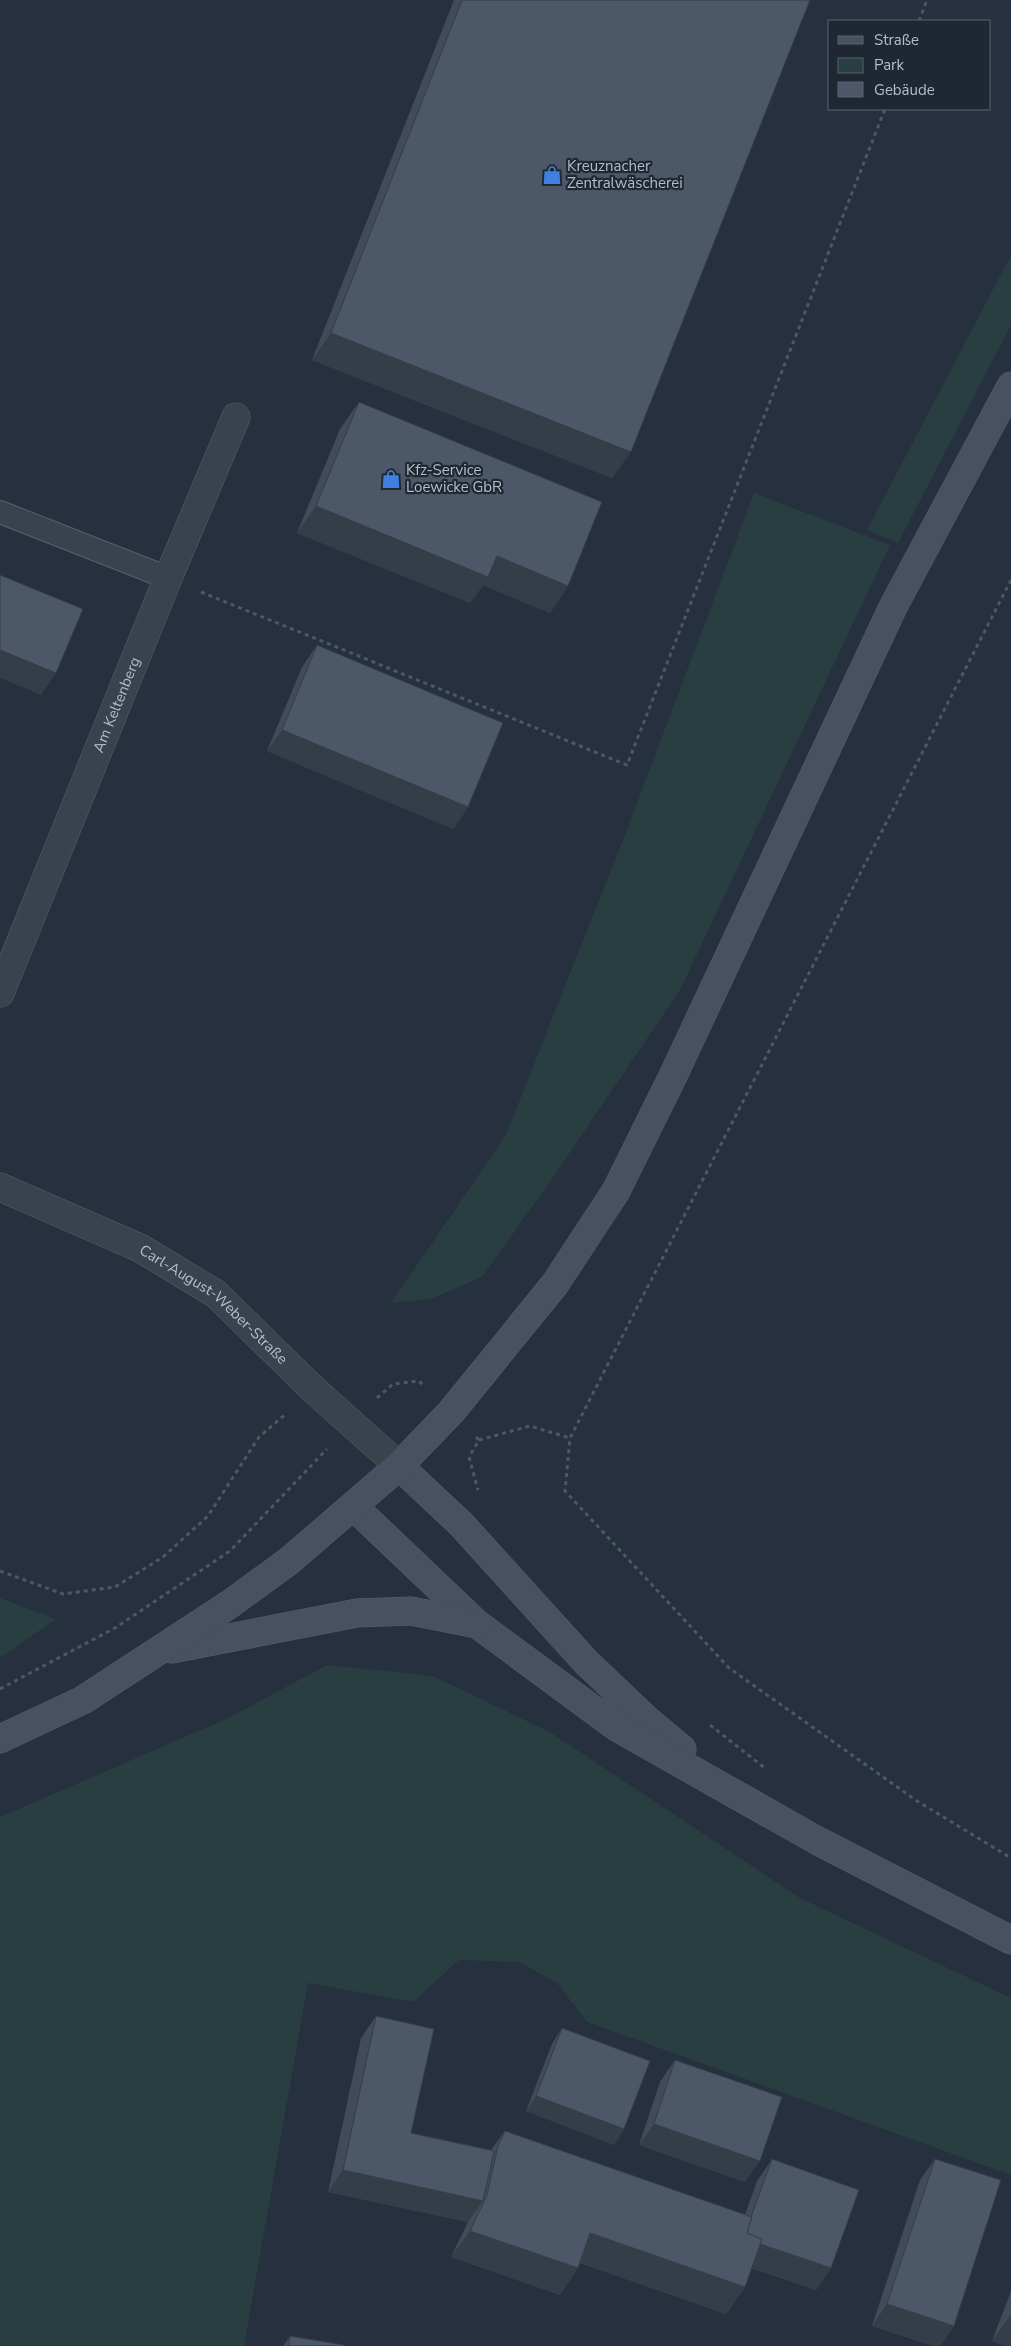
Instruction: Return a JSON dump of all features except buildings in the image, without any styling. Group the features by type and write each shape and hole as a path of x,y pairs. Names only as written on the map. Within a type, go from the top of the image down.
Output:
{"main road":[{"path":"0,1739 83,1700 252,1588 289,1561 398,1466 451,1412 555,1284 616,1191 677,1069 893,607 1011,386"},
{"path":"398,1466 461,1524 593,1668 645,1718 730,1790"},
{"path":"353,1506 477,1624 618,1728 730,1790 818,1842 1011,1940"},
{"path":"156,1652 357,1613 411,1611 477,1624"}],"street":[{"name":"Am Keltenberg","path":"0,993 168,578 236,417"},
{"name":"Carl-August-Weber-Straße","path":"0,1187 140,1248 216,1294 314,1389 398,1466"}],"lane":[{"path":"0,512 168,578"}],"path":[{"path":"919,20 927,0"},
{"path":"168,578 627,765 885,110"},
{"path":"1011,581 570,1438 565,1491 729,1668 917,1801 1011,1858"},
{"path":"0,1689 115,1628 230,1551 350,1423 393,1384 419,1381 479,1440"},
{"path":"0,1571 63,1594 115,1587 163,1557 208,1516 260,1437 314,1389"},
{"path":"483,1496 478,1489 469,1456 479,1440 530,1426 570,1438"},
{"path":"706,1722 767,1769"}],"green space":[{"path":"1011,255 1011,325 898,543 867,530"},
{"path":"754,493 890,545 680,990 552,1179 482,1277 431,1299 391,1303 506,1135 631,819"},
{"path":"0,1598 56,1619 0,1658"},
{"path":"327,1665 433,1676 550,1732 800,1898 1011,1998 1011,2175 587,2022 557,1983 519,1962 459,1960 413,2002 308,1983 244,2346 0,2346 0,1817 224,1720"}],"place":[{"name":"Kreuznacher Zentralwäscherei","path":"552,175"},
{"name":"Kfz-Service Loewicke GbR","path":"391,479"}]}
